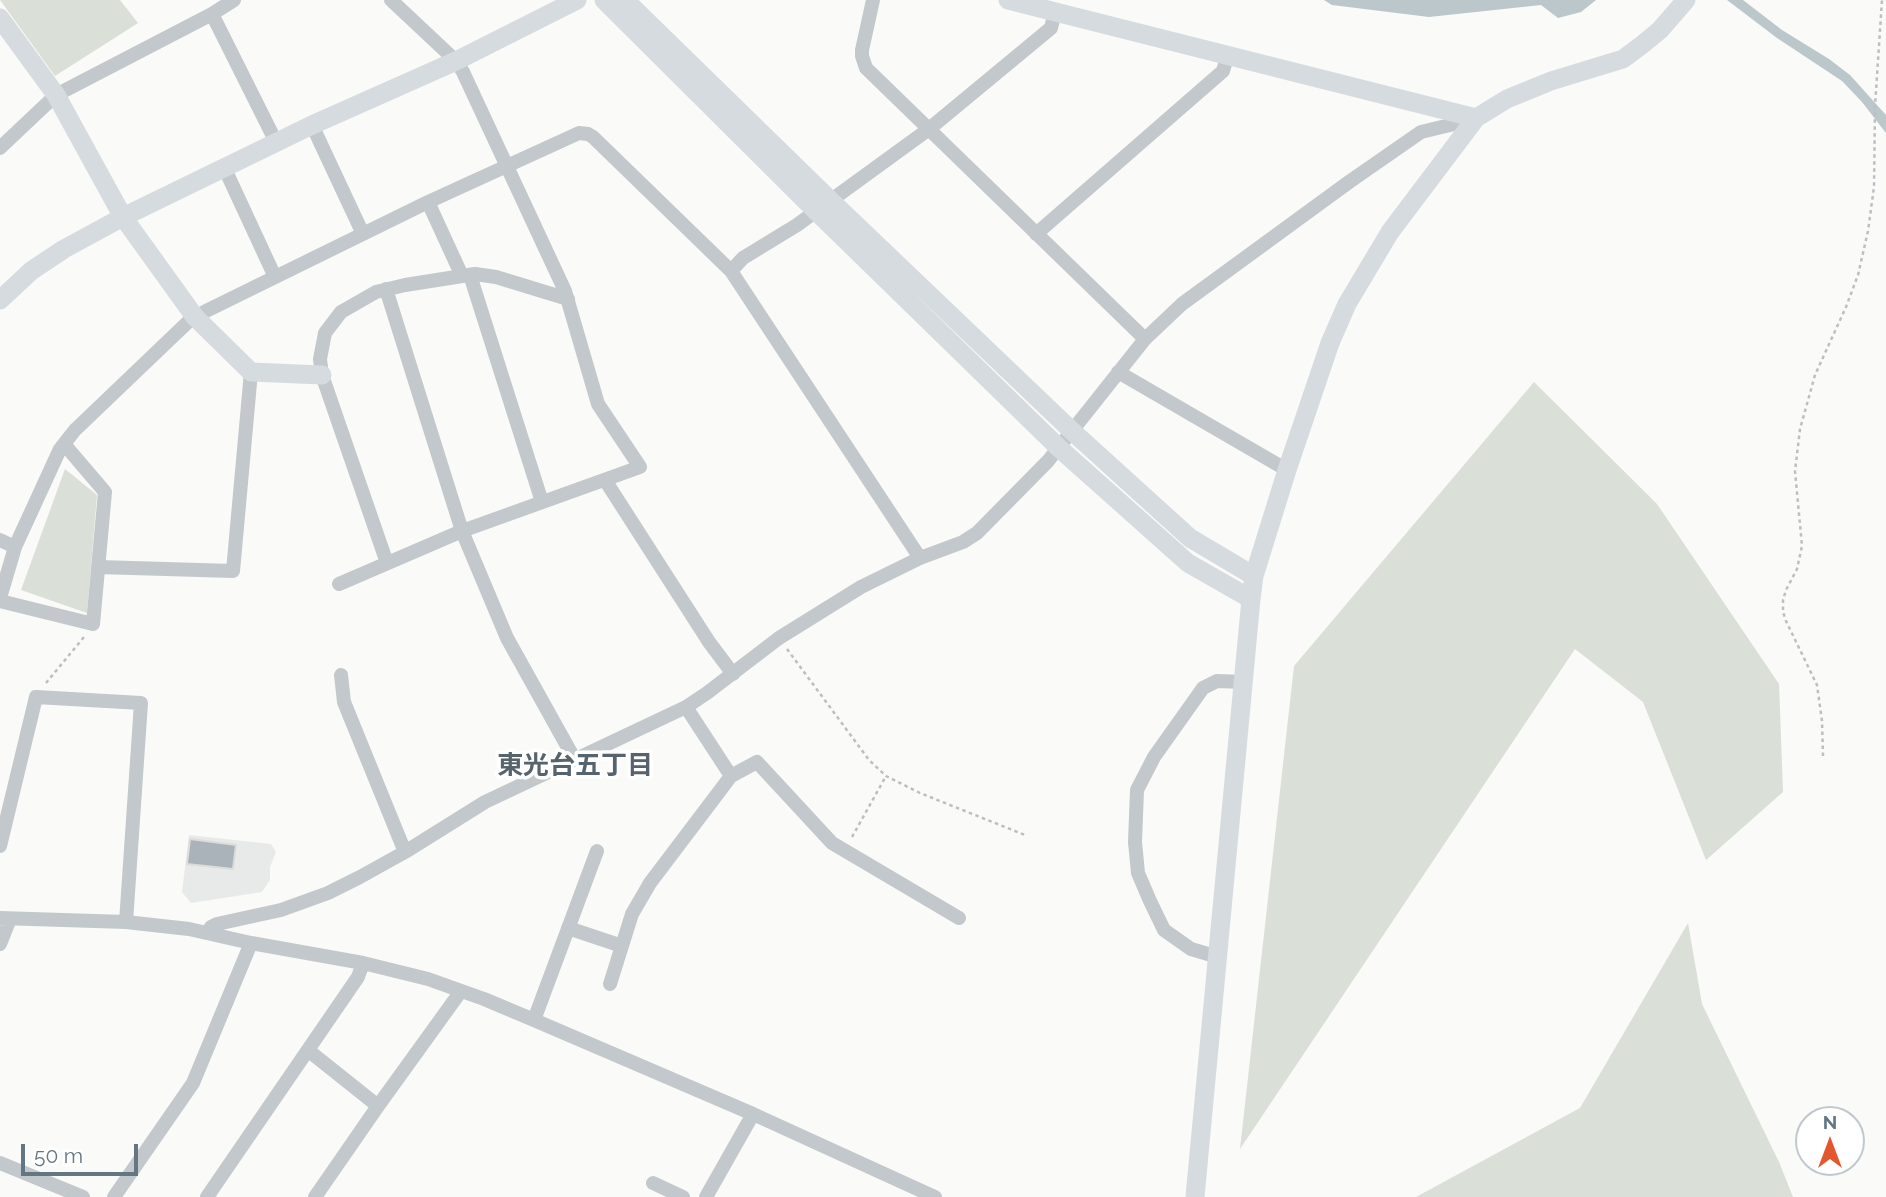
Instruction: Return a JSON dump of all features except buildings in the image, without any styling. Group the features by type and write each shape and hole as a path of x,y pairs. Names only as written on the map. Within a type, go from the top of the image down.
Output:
{"street":[{"path":"0,148 56,95 234,0"},
{"path":"338,584 462,531 640,467 598,404 568,299 463,72 456,61 391,0"},
{"path":"0,300 31,271 123,216 312,125 456,61 577,0"},
{"path":"604,0 823,205 1189,538 1254,576"},
{"path":"625,0 1059,447 1188,563 1251,599"},
{"path":"873,0 862,50 866,68 1145,339"},
{"path":"1008,0 1476,118"},
{"path":"207,933 211,927 217,925 281,910 328,893 405,852 485,802 685,707 779,638 861,587 977,533 1048,461 1145,339 1182,304 1422,132 1476,118 1507,99 1551,81 1623,59 1660,30 1686,0"},
{"path":"731,271 743,258 797,225 929,129 1051,28 1055,12"},
{"path":"212,14 276,142"},
{"path":"0,18 6,38 56,95 123,216 195,317 250,372 322,375"},
{"path":"1036,234 1223,71 1227,54"},
{"path":"1195,1197 1254,576 1316,380 1347,304 1390,232 1476,118"},
{"path":"312,125 363,234"},
{"path":"64,444 105,492 93,624 0,599 15,547 60,449 75,430 195,317 507,165 579,133 588,134 731,271 920,558"},
{"path":"224,167 275,277"},
{"path":"428,202 466,276 542,502"},
{"path":"387,563 322,375 320,359 325,333 341,312 376,292 466,276 496,277 568,299"},
{"path":"386,289 462,531 506,638 575,760"},
{"path":"98,567 233,571 250,372"},
{"path":"1118,372 1287,470"},
{"path":"605,480 709,642 733,674"},
{"path":"0,540 15,547"},
{"path":"341,675 344,702 405,852"},
{"path":"1218,957 1191,949 1164,930 1138,873 1135,842 1137,790 1154,757 1203,688 1217,681 1244,682"},
{"path":"0,846 36,697 141,703 126,922"},
{"path":"685,707 731,776"},
{"path":"610,984 632,914 650,883 731,776 757,762 832,843 959,918"},
{"path":"534,1020 597,851"},
{"path":"0,944 5,918 126,922 207,933 363,963 418,977 534,1020 753,1114 910,1192 935,1197"},
{"path":"568,928 622,946"},
{"path":"114,1197 193,1083 251,943"},
{"path":"207,1197 309,1051 358,976 363,963"},
{"path":"315,1197 461,991"},
{"path":"309,1051 378,1106"},
{"path":"706,1197 753,1114"},
{"path":"0,1163 83,1197"},
{"path":"653,1183 683,1197"}],"path":[{"path":"1823,756 1817,685 1786,621 1783,600 1801,557 1795,471 1800,429 1815,375 1846,307 1857,275 1868,231 1874,187 1875,106 1882,0"},
{"path":"36,697 93,624"},
{"path":"779,638 869,760 886,776 920,793 1025,835"},
{"path":"845,850 886,776"}],"shaded area":[{"path":"0,0 120,0 138,23 55,76"},
{"path":"1324,0 1596,0 1581,12 1558,18 1541,5 1429,17 1332,5"},
{"path":"1727,0 1743,0 1782,30 1850,75 1886,115 1886,133 1842,81 1777,38"},
{"path":"1534,382 1657,504 1779,684 1783,792 1706,860 1643,702 1575,649 1240,1149 1294,666"},
{"path":"65,469 97,495 87,613 21,590"},
{"path":"189,835 271,844 276,852 270,867 270,880 262,892 191,903 182,892"},
{"path":"1688,923 1702,1004 1779,1162 1793,1197 1416,1197 1580,1108"}],"district":[{"name":"東光台五丁目","path":"575,766"}]}
